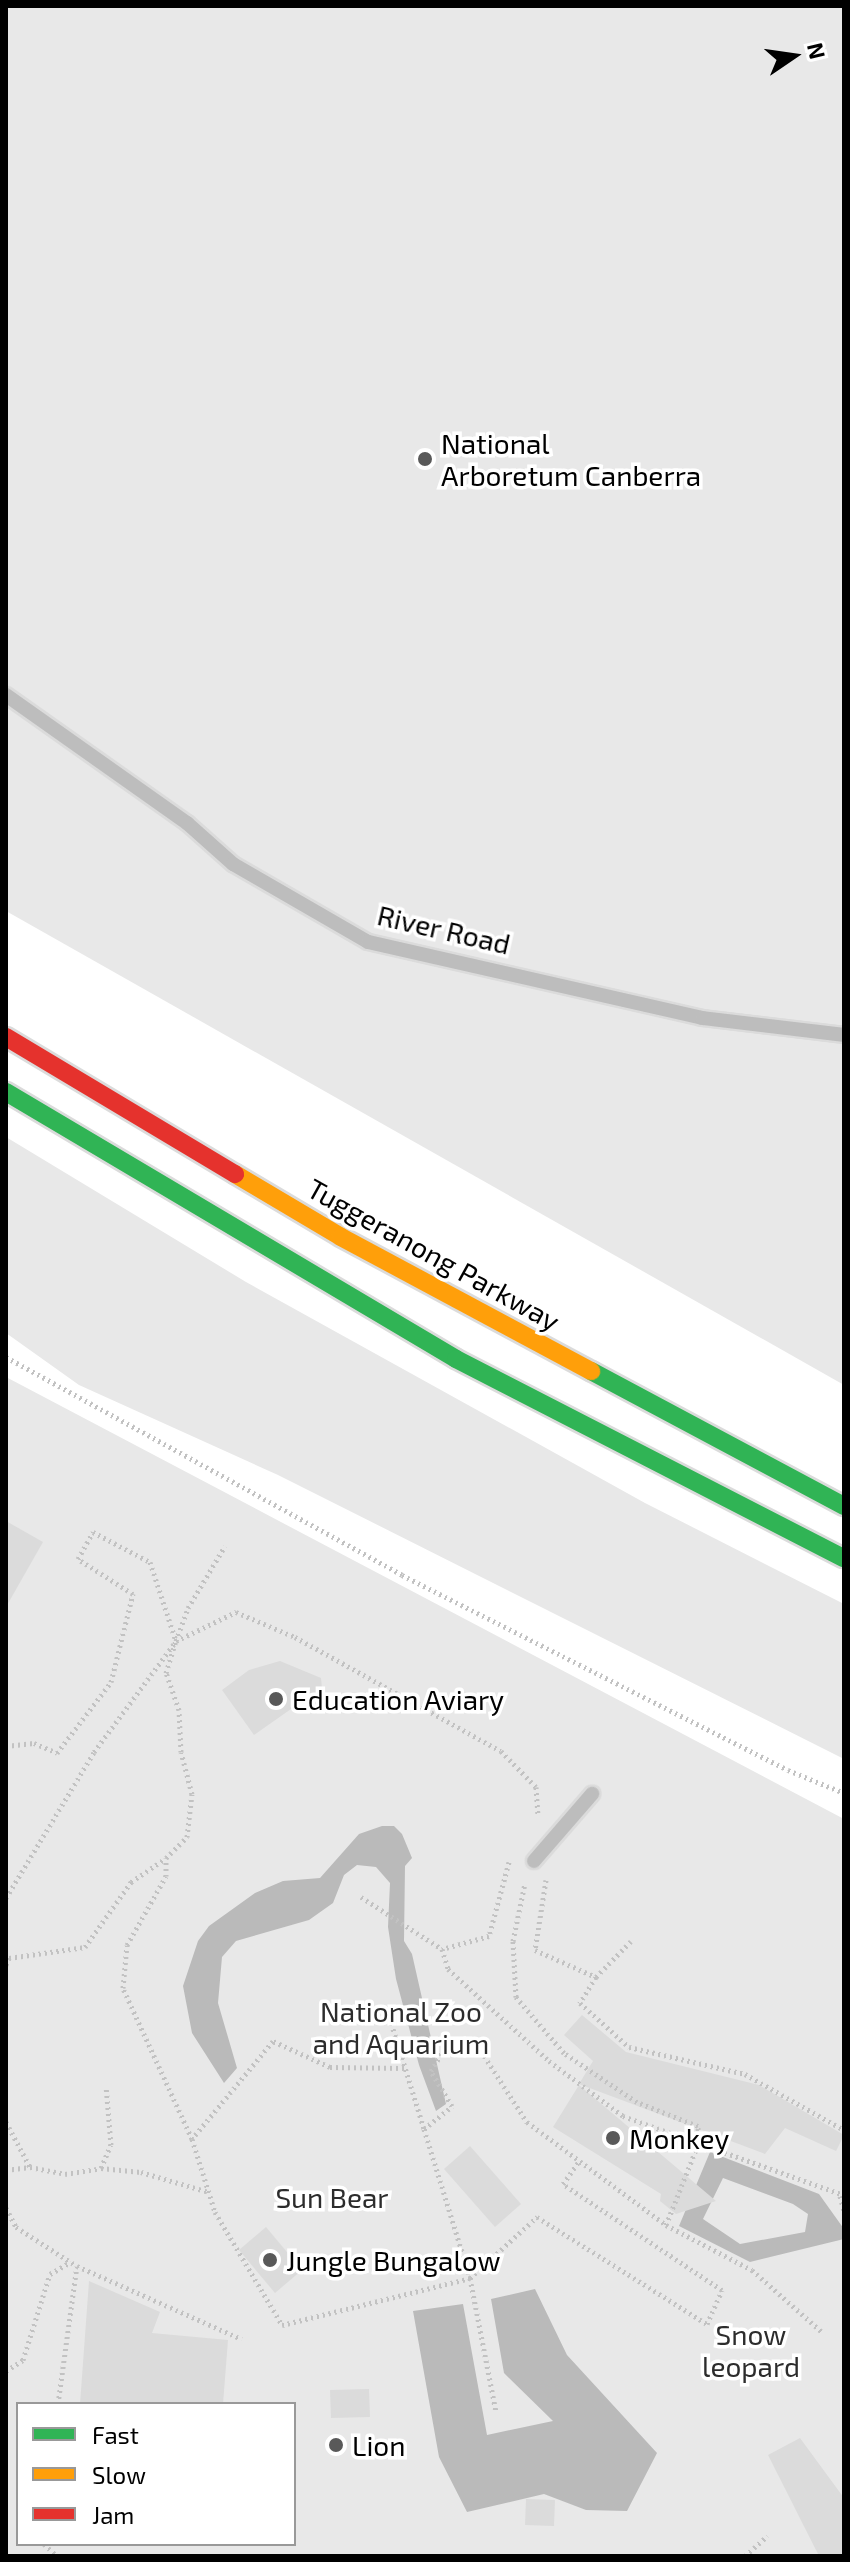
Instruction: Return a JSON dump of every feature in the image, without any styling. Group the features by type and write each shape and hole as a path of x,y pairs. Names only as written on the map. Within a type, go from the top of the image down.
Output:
{"highway":[{"name":"Tuggeranong Parkway","path":"6,1037 341,1237 844,1506"},
{"path":"6,1092 456,1359 844,1558"}],"lane":[{"name":"River Road","path":"6,695 187,823 233,864 368,942 472,962 702,1018 844,1035"},
{"path":"534,1861 592,1794"}],"path":[{"path":"6,1357 402,1575 788,1770 844,1793"},
{"path":"6,1746 34,1743 57,1753 111,1682 133,1594 78,1559 93,1532 150,1562 176,1641"},
{"path":"6,1965 9,1958 85,1947 131,1882 166,1858 187,1837 192,1794 181,1752 179,1710 166,1673 188,1608 225,1546"},
{"path":"6,1898 94,1752 176,1641 236,1612 295,1637 501,1751 536,1787 539,1814 532,1825"},
{"path":"442,1949 489,1936 503,1871 518,1848"},
{"path":"166,1858 166,1876 127,1945 123,1988 192,2139 209,2192 234,2250 282,2325 470,2278 537,2217 707,2324 722,2290 563,2184 579,2161"},
{"path":"596,1977 535,1950 547,1871 534,1861 522,1891 513,1941 516,1997 564,2053 637,2102 698,2126 699,2142 666,2225"},
{"path":"361,1897 442,1949 448,1969 549,2061 623,2116 842,2195 844,2211"},
{"path":"631,1941 596,1977 580,2003 629,2047 745,2074 844,2130"},
{"path":"386,2006 470,2278 496,2412"},
{"path":"192,2139 229,2099 273,2041 330,2067 404,2068"},
{"path":"424,2129 452,2106 431,2071 449,2041 481,2051 527,2122 666,2225 752,2270 822,2332"},
{"path":"101,2168 112,2133 106,2086"},
{"path":"6,2122 30,2167"},
{"path":"6,2170 30,2167 65,2174 101,2168 141,2172 209,2192"},
{"path":"6,2208 16,2227 74,2264 242,2339"},
{"path":"6,2371 23,2360 50,2274 74,2264"},
{"path":"58,2402 74,2264"},
{"path":"745,2556 767,2536"}],"green space":[{"name":"National Arboretum Canberra","path":"6,6 844,6 844,1385 6,911"},
{"path":"6,1137 246,1282 645,1503 844,1604 844,1759 278,1475 79,1385 6,1333"},
{"name":"National Zoo and Aquarium","path":"6,1377 844,1819 844,2556 6,2556"}],"shaded area":[{"path":"382,1826 394,1826 402,1834 412,1858 405,1866 404,1941 412,1954 446,2104 436,2111 419,2065 396,1979 388,1927 390,1883 376,1867 357,1865 344,1875 333,1903 309,1920 236,1941 222,1957 218,2003 237,2068 224,2083 192,2033 183,1986 198,1941 209,1926 255,1893 283,1881 320,1878 359,1834"},
{"path":"710,2152 819,2194 844,2229 844,2239 750,2262 679,2226","holes":["723,2178 793,2204 808,2214 805,2232 740,2244 703,2219"]},
{"path":"535,2289 567,2355 657,2453 627,2511 586,2510 544,2494 467,2512 439,2457 413,2311 463,2304 487,2435 553,2421 504,2373 491,2299"}],"building":[{"path":"6,1521 43,1542 6,1607"},
{"name":"Education Aviary","path":"280,1661 321,1678 324,1709 291,1709 254,1735 222,1690 249,1670"},
{"path":"582,2015 626,2052 759,2085 844,2135 836,2151 785,2128 765,2154 579,2084 593,2061 564,2035"},
{"name":"Monkey","path":"579,2085 716,2201 676,2214 660,2201 661,2194 553,2127"},
{"path":"470,2146 521,2204 495,2227 444,2169"},
{"name":"Jungle Bungalow","path":"266,2227 302,2270 275,2293 239,2250"},
{"path":"89,2281 160,2312 152,2333 228,2340 223,2402 80,2402"},
{"path":"369,2389 370,2417 331,2418 330,2390"},
{"path":"800,2438 844,2498 844,2556 819,2556 768,2455"},
{"path":"526,2499 555,2500 554,2526 525,2525"}],"traffic: fast":[{"path":"6,1092 456,1359 844,1558"},
{"path":"591,1371 844,1506"}],"traffic: slow":[{"path":"235,1174 341,1237 591,1371"}],"traffic: jam":[{"path":"6,1037 235,1174"}],"place":[{"name":"National Arboretum Canberra","path":"425,459"},
{"name":"Education Aviary","path":"276,1699"},
{"name":"Monkey","path":"613,2138"},
{"name":"Jungle Bungalow","path":"270,2260"},
{"name":"Lion","path":"336,2445"}],"park label":[{"name":"Sun Bear","path":"332,2197"},
{"name":"Snow leopard","path":"751,2350"}]}
